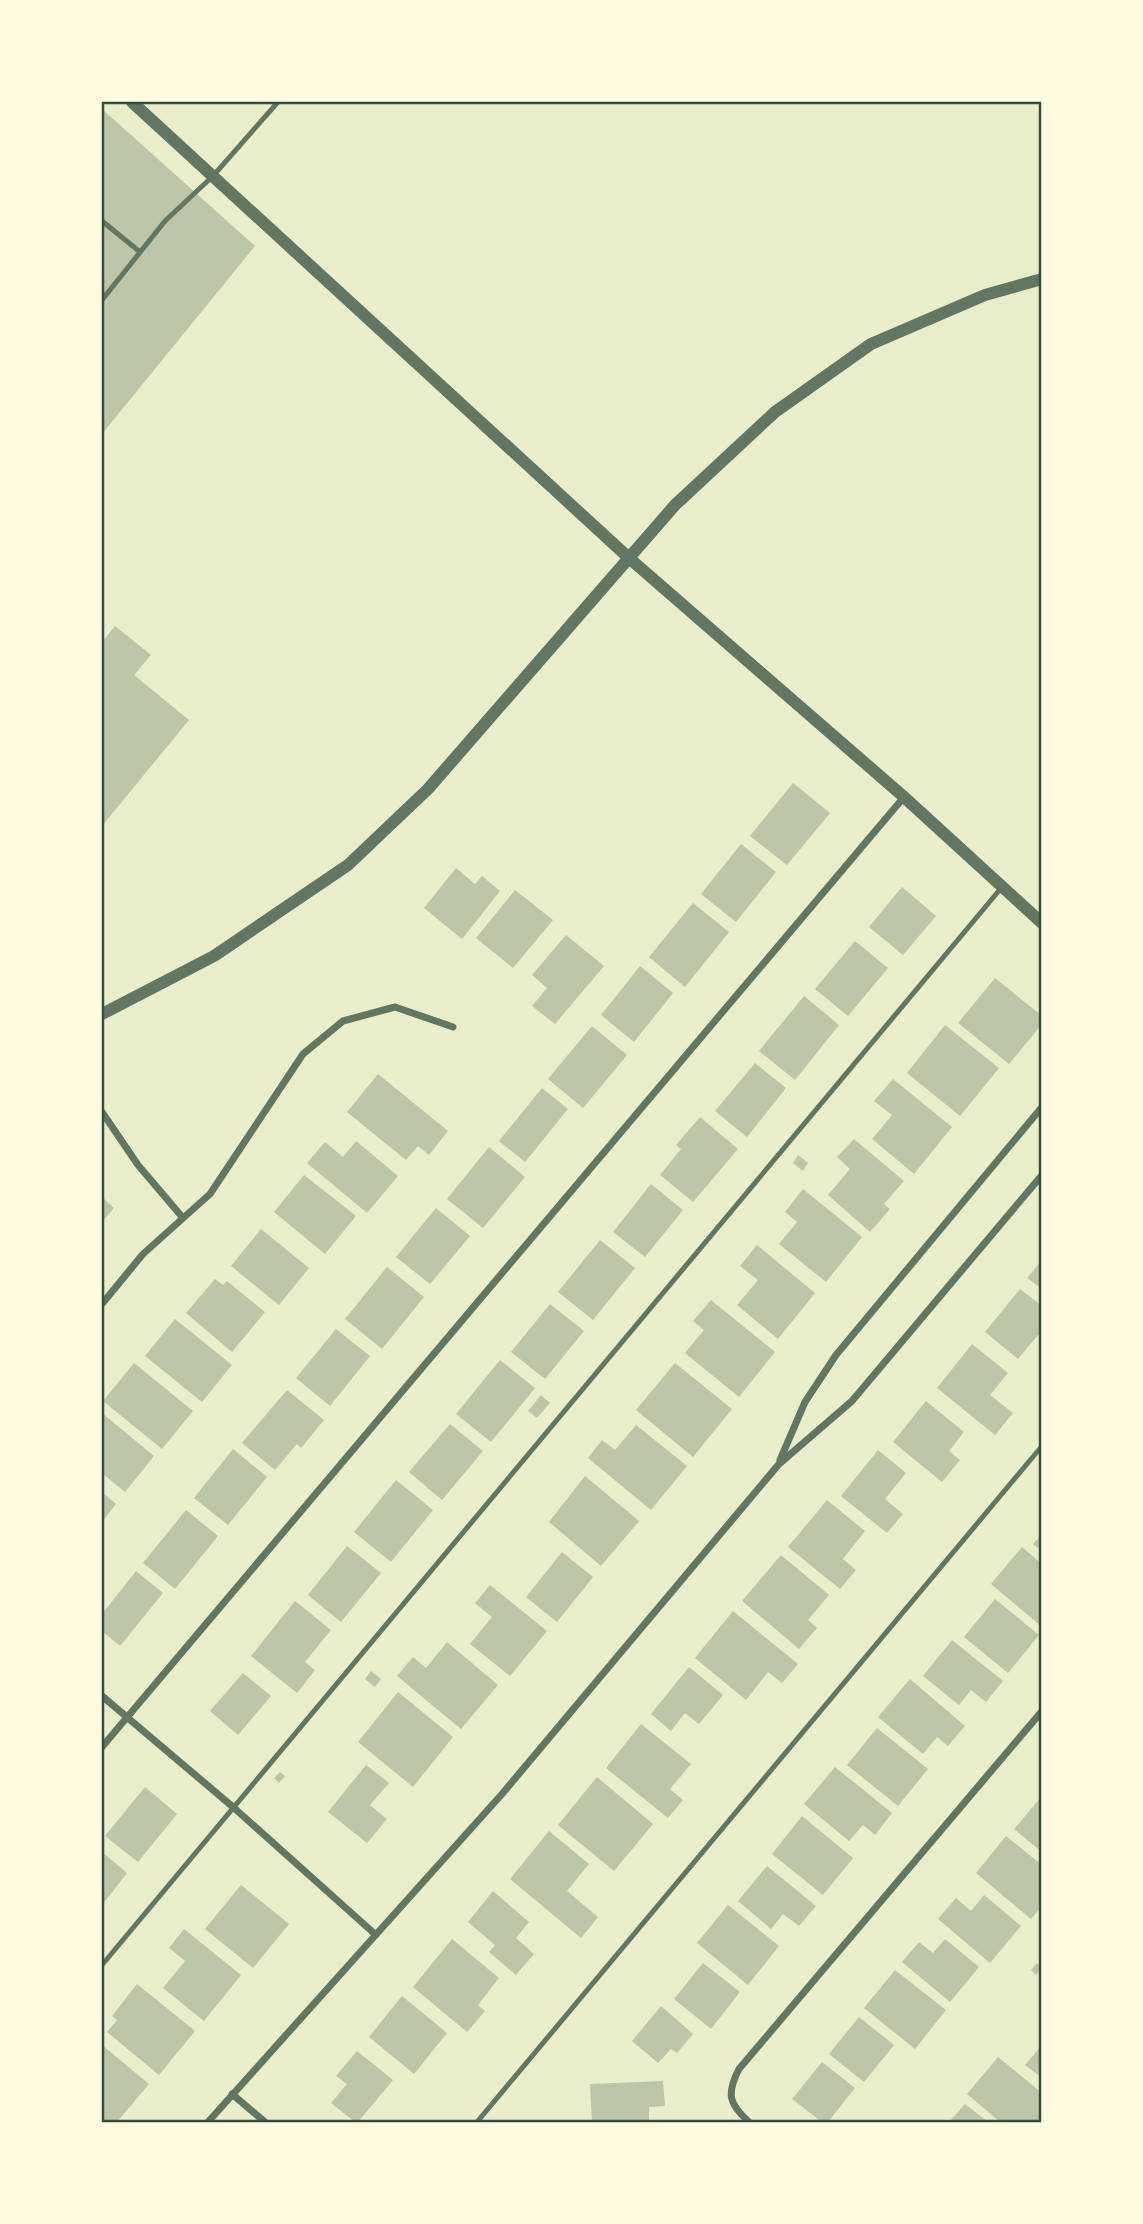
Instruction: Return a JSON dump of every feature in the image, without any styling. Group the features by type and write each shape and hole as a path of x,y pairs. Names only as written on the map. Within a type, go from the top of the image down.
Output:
{"street":[{"path":"132,102 629,558 904,797 1041,923"},
{"path":"102,1014 214,956 348,865 428,789 675,505 775,412 872,344 985,295 1041,279"},
{"path":"102,1747 904,797"},
{"path":"102,1304 143,1254 210,1194 303,1054 343,1021 395,1007 453,1027"},
{"path":"779,1464 805,1402 836,1355 1041,1107"},
{"path":"102,1111 138,1165 183,1218"},
{"path":"208,2123 511,1783 779,1464 852,1401 1041,1175"},
{"path":"102,1696 233,1807 376,1935"},
{"path":"749,2123 734,2105 730,2093 731,2084 739,2069 1041,1711"},
{"path":"232,2094 265,2123"}],"lane":[{"path":"102,300 165,221 213,176 278,102"},
{"path":"102,221 140,252"},
{"path":"102,1965 1002,887"},
{"path":"477,2123 1041,1446"}],"building":[{"path":"102,109 255,246 102,434"},
{"path":"115,626 151,655 134,675 189,720 102,826 102,642"},
{"path":"793,783 830,813 787,865 750,836"},
{"path":"741,844 776,872 736,922 701,894"},
{"path":"456,868 475,884 482,876 500,891 462,939 424,908"},
{"path":"902,887 936,916 903,955 869,927"},
{"path":"515,890 553,920 513,968 476,938"},
{"path":"693,903 729,932 685,987 649,957"},
{"path":"566,935 604,966 555,1024 532,1006 547,988 532,975"},
{"path":"855,941 888,968 848,1016 815,989"},
{"path":"640,966 673,993 634,1042 601,1015"},
{"path":"995,978 1042,1016 1042,1024 1009,1064 958,1023"},
{"path":"804,996 839,1025 795,1080 759,1051"},
{"path":"945,1025 999,1068 960,1116 907,1073"},
{"path":"592,1026 627,1055 583,1108 548,1079"},
{"path":"755,1063 786,1088 747,1137 715,1111"},
{"path":"378,1074 448,1131 429,1155 418,1146 406,1160 347,1112"},
{"path":"893,1079 952,1127 914,1174 872,1139 892,1115 874,1101"},
{"path":"542,1088 568,1109 525,1162 499,1141"},
{"path":"700,1117 738,1149 693,1202 660,1175 681,1149 676,1145"},
{"path":"854,1139 904,1181 884,1204 890,1209 870,1232 828,1195 850,1169 837,1157"},
{"path":"356,1141 398,1176 367,1213 307,1163 325,1142 343,1157"},
{"path":"489,1147 525,1177 483,1228 447,1199"},
{"path":"798,1155 808,1163 803,1171 793,1163"},
{"path":"304,1175 356,1216 325,1254 274,1212"},
{"path":"651,1184 683,1210 645,1257 613,1232"},
{"path":"803,1189 862,1237 826,1282 779,1244 797,1222 785,1212"},
{"path":"102,1197 114,1208 102,1222"},
{"path":"436,1208 470,1236 430,1284 396,1257"},
{"path":"261,1229 309,1268 279,1305 231,1266"},
{"path":"600,1240 635,1268 593,1320 558,1292"},
{"path":"757,1245 815,1293 778,1339 737,1305 758,1280 740,1266"},
{"path":"1042,1260 1042,1289 1027,1278"},
{"path":"387,1267 424,1297 382,1349 345,1319"},
{"path":"215,1279 223,1285 227,1281 265,1312 232,1352 186,1313"},
{"path":"1020,1289 1042,1306 1042,1337 1038,1335 1018,1359 985,1332"},
{"path":"711,1300 775,1352 739,1397 685,1353 704,1330 693,1321"},
{"path":"550,1304 584,1331 545,1379 511,1352"},
{"path":"175,1319 232,1365 202,1402 145,1356"},
{"path":"336,1329 370,1356 330,1406 296,1378"},
{"path":"972,1344 1008,1373 990,1395 1013,1413 995,1435 937,1388"},
{"path":"500,1360 535,1388 491,1442 456,1414"},
{"path":"134,1363 193,1411 162,1449 103,1401"},
{"path":"675,1363 732,1409 693,1457 636,1410"},
{"path":"287,1390 324,1420 301,1448 297,1444 275,1470 242,1443"},
{"path":"541,1395 550,1403 537,1418 528,1411"},
{"path":"926,1401 964,1432 949,1451 960,1460 942,1482 893,1442"},
{"path":"102,1413 154,1456 125,1492 102,1473"},
{"path":"450,1424 483,1451 442,1500 409,1472"},
{"path":"636,1425 687,1466 651,1510 588,1458 602,1440 615,1450"},
{"path":"233,1449 267,1477 228,1525 194,1498"},
{"path":"878,1450 906,1473 885,1499 903,1514 887,1533 841,1496"},
{"path":"585,1476 639,1521 601,1566 549,1522"},
{"path":"396,1480 433,1510 391,1562 354,1532"},
{"path":"102,1492 116,1504 102,1522"},
{"path":"827,1500 865,1531 843,1559 856,1570 840,1589 788,1547"},
{"path":"186,1510 218,1536 175,1589 143,1563"},
{"path":"1042,1534 1042,1551 1033,1544"},
{"path":"347,1546 381,1573 341,1622 308,1595"},
{"path":"1022,1547 1042,1564 1042,1627 991,1584"},
{"path":"562,1552 593,1577 557,1622 526,1597"},
{"path":"781,1555 829,1595 808,1620 817,1628 799,1649 742,1601"},
{"path":"136,1571 163,1593 120,1646 102,1631 102,1614"},
{"path":"490,1585 547,1631 510,1676 470,1644 492,1617 475,1603"},
{"path":"995,1599 1039,1635 1008,1673 964,1637"},
{"path":"295,1601 331,1630 305,1662 315,1670 297,1693 251,1656"},
{"path":"733,1611 798,1664 782,1683 768,1672 746,1700 695,1658"},
{"path":"952,1640 1003,1681 986,1702 971,1690 959,1705 923,1676"},
{"path":"447,1642 498,1685 461,1729 397,1676 413,1657 426,1668"},
{"path":"689,1667 723,1695 699,1724 685,1713 671,1731 651,1714"},
{"path":"371,1671 381,1679 375,1687 365,1679"},
{"path":"243,1673 271,1696 238,1735 210,1711"},
{"path":"910,1679 965,1726 948,1746 937,1737 923,1754 878,1717"},
{"path":"398,1692 453,1737 413,1787 358,1742"},
{"path":"641,1724 691,1764 670,1789 683,1800 668,1818 606,1768"},
{"path":"877,1728 928,1769 898,1806 847,1765"},
{"path":"366,1765 389,1783 370,1805 387,1819 367,1843 328,1812"},
{"path":"835,1767 892,1813 875,1835 863,1825 849,1841 804,1804"},
{"path":"280,1772 285,1776 279,1783 274,1778"},
{"path":"597,1777 653,1824 614,1871 558,1825"},
{"path":"145,1787 177,1814 138,1862 105,1836"},
{"path":"1042,1796 1042,1852 1014,1829"},
{"path":"802,1816 853,1858 823,1895 772,1854"},
{"path":"549,1831 589,1864 567,1891 598,1917 581,1938 510,1879"},
{"path":"1006,1836 1042,1865 1042,1906 1031,1919 976,1873"},
{"path":"102,1852 127,1873 102,1905"},
{"path":"767,1866 816,1906 799,1926 783,1914 771,1929 738,1901"},
{"path":"241,1885 289,1924 253,1968 205,1929"},
{"path":"493,1891 529,1922 516,1938 534,1954 516,1975 489,1952 495,1945 468,1922"},
{"path":"984,1895 1021,1926 990,1963 938,1919 956,1898 971,1911"},
{"path":"728,1905 779,1946 748,1985 697,1943"},
{"path":"184,1929 241,1975 204,2021 163,1988 185,1961 169,1948"},
{"path":"452,1939 499,1978 478,2005 485,2011 467,2032 413,1987"},
{"path":"945,1939 979,1967 950,2002 902,1962 919,1942 933,1953"},
{"path":"703,1963 740,1992 711,2029 674,1999"},
{"path":"1037,1963 1042,1968 1036,1975 1031,1970"},
{"path":"895,1970 946,2010 915,2049 864,2008"},
{"path":"137,1984 195,2031 159,2075 107,2032 117,2020 112,2016"},
{"path":"402,1996 447,2033 414,2074 369,2037"},
{"path":"661,2006 693,2034 677,2053 671,2049 658,2063 632,2041"},
{"path":"859,2017 894,2045 864,2082 829,2054"},
{"path":"102,2045 149,2084 117,2122 102,2122"},
{"path":"1042,2045 1042,2078 1025,2065"},
{"path":"357,2051 393,2080 358,2122 355,2122 331,2103 347,2084 336,2076"},
{"path":"998,2057 1042,2093 1042,2117 1036,2122 1000,2122 967,2094"},
{"path":"822,2062 855,2088 828,2122 822,2122 792,2099"},
{"path":"663,2081 665,2106 649,2107 649,2122 592,2122 590,2084"},
{"path":"965,2104 988,2122 949,2122"}]}
